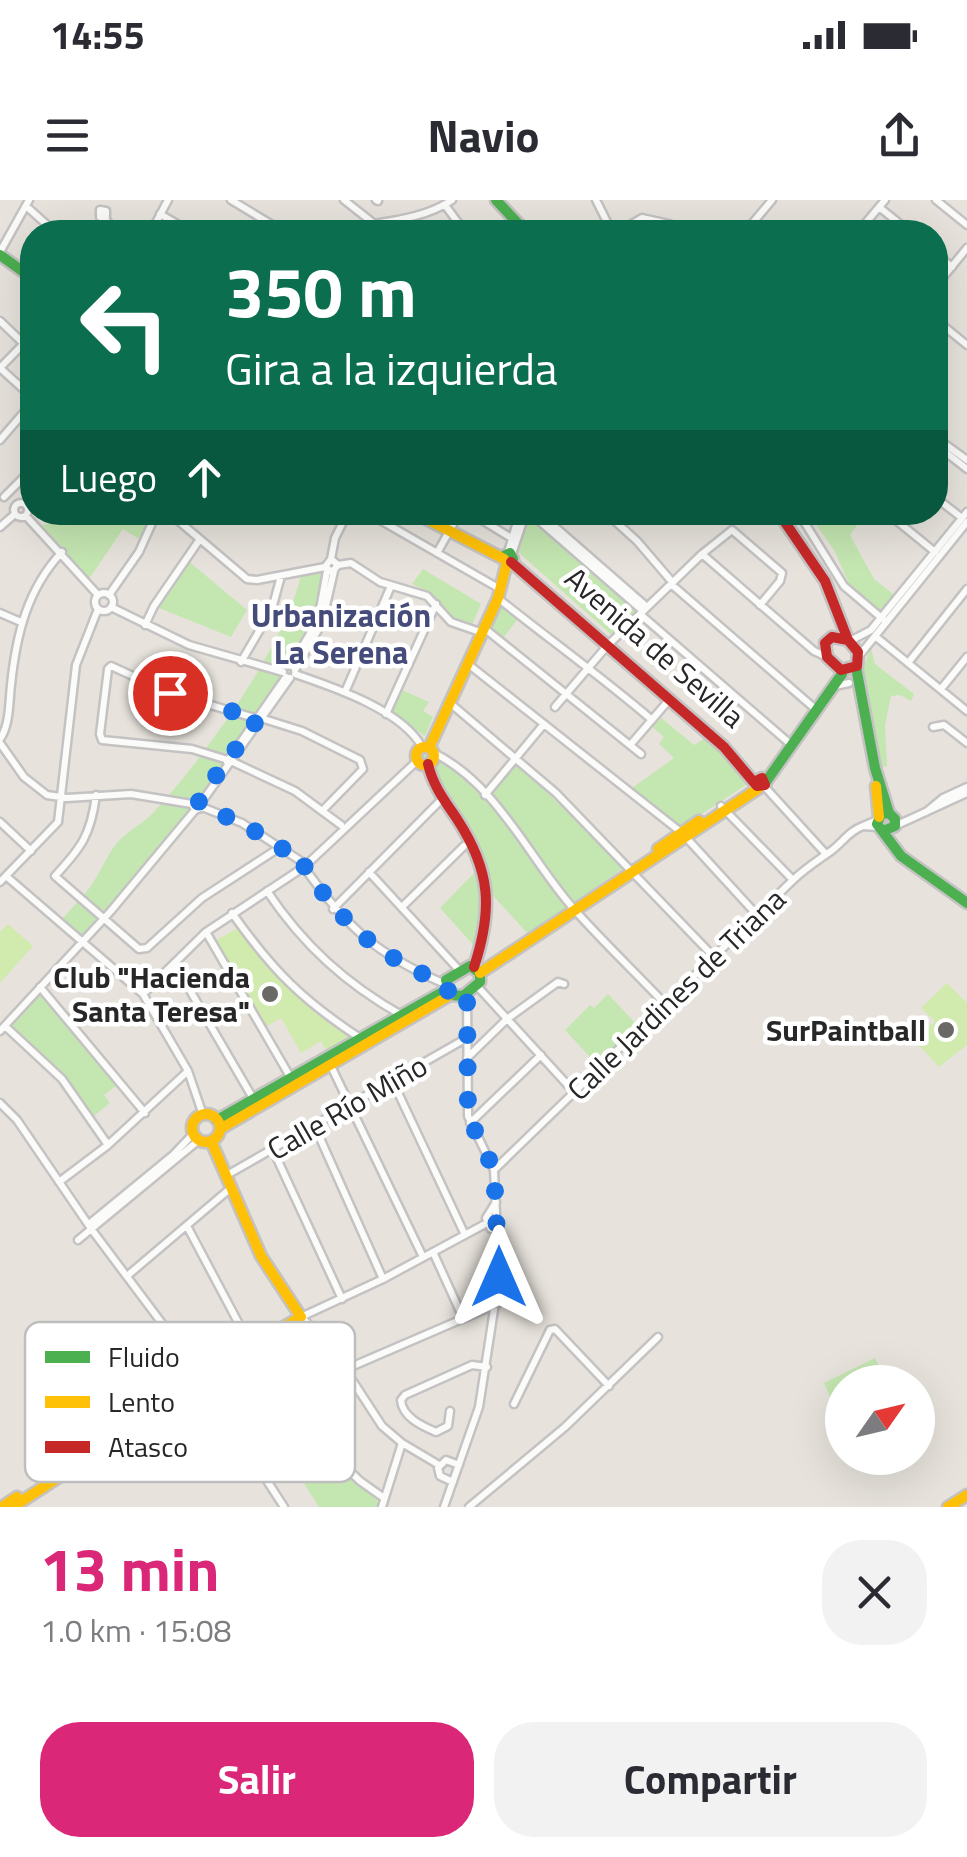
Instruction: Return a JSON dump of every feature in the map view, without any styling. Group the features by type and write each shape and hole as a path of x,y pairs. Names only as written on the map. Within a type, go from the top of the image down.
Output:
{"main road":[{"path":"496,200 515,220"},
{"path":"0,256 20,272"},
{"path":"444,525 451,528"},
{"path":"446,525 451,528"},
{"path":"787,525 824,582 849,640 847,670 860,699 886,822 902,856 967,902"},
{"name":"Avenida de Sevilla","path":"451,528 509,557 728,744 760,783"},
{"path":"447,989 458,997 472,989 472,969 485,907 458,829 425,779 425,756 498,593 509,557"},
{"path":"836,610 827,657 847,670 860,699"},
{"path":"828,640 849,640"},
{"name":"Avenida de Sevilla","path":"609,644 760,783"},
{"path":"760,783 812,707 847,670"},
{"path":"219,1124 331,1066 472,969 529,939 760,783 847,670"},
{"path":"425,756 436,790 462,826 488,890 488,928 472,969"},
{"path":"219,1124 447,989"},
{"path":"219,1124 203,1115 194,1122 229,1181 281,1289 302,1317 293,1322"},
{"path":"201,1138 218,1136 219,1124"},
{"path":"2,1507 40,1482"},
{"path":"13,1507 51,1482"},
{"path":"948,1507 967,1495"}],"street":[{"path":"155,200 161,213 172,220"},
{"path":"157,220 168,200"},
{"path":"231,200 264,220"},
{"path":"755,220 772,200"},
{"path":"936,200 967,225"},
{"path":"347,201 370,220"},
{"path":"0,256 28,202"},
{"path":"387,220 426,215 448,203"},
{"path":"948,272 967,248"},
{"path":"948,264 952,267"},
{"path":"0,321 20,339"},
{"path":"20,345 0,368 20,388"},
{"path":"0,440 20,415"},
{"path":"948,451 967,468"},
{"path":"2,496 20,518"},
{"path":"0,527 16,510"},
{"path":"847,670 965,518"},
{"path":"849,640 867,635 884,620 965,518"},
{"path":"41,525 98,595"},
{"path":"109,595 139,552 152,525"},
{"path":"183,525 248,578 351,563 369,577 416,590 436,604 451,622 482,630 642,754"},
{"path":"108,1146 62,1079 2,1029 83,941 197,805 311,647 326,614 335,538 342,525"},
{"path":"389,525 498,593 652,720"},
{"path":"437,552 453,525"},
{"path":"490,525 514,540"},
{"path":"509,557 520,525"},
{"path":"541,525 644,610"},
{"path":"552,525 788,742"},
{"path":"620,525 638,541 672,584 812,707"},
{"path":"806,525 844,586 884,620"},
{"path":"902,525 935,552"},
{"path":"555,708 609,644 728,532 736,531 782,572 760,605"},
{"path":"145,625 200,540"},
{"path":"62,552 44,574 21,622 6,725 0,741 32,784 46,795 61,798 131,794 197,805 242,823 282,846 305,866 333,908 366,942 447,989"},
{"path":"702,554 806,644 827,657"},
{"path":"240,662 272,609 280,576"},
{"path":"344,692 391,586"},
{"path":"908,662 967,588"},
{"path":"98,595 109,595"},
{"path":"98,595 94,601 98,609 76,664 58,822 3,880 144,994 188,1071 203,1115"},
{"path":"109,595 112,608"},
{"path":"386,714 436,604"},
{"path":"112,608 190,645 344,692 386,714 416,737 425,756 486,795 574,909 665,1004"},
{"path":"98,609 112,608"},
{"path":"0,613 21,622"},
{"path":"875,636 967,710"},
{"path":"806,644 828,640"},
{"path":"941,690 967,657"},
{"path":"468,663 683,836 757,915"},
{"path":"323,810 363,770 360,760 302,730 170,693 112,666 106,673 102,740 192,749 231,761 265,775 341,825"},
{"path":"631,745 670,700"},
{"path":"450,702 556,792 714,957"},
{"path":"486,795 544,724"},
{"path":"933,727 944,725 967,743"},
{"path":"144,994 206,932 305,866 425,756"},
{"path":"760,783 826,854"},
{"name":"Calle Jardines de Triana","path":"494,1170 820,856 863,826 923,815 933,804 967,790"},
{"path":"96,795 86,838 55,876 139,949 147,948 202,898 282,846"},
{"path":"333,908 438,803"},
{"path":"724,808 793,880"},
{"path":"0,822 30,851"},
{"path":"404,906 464,846"},
{"path":"369,872 472,969"},
{"path":"266,892 287,922 323,960 366,994 403,1016"},
{"path":"232,914 282,979 363,1040"},
{"path":"206,932 292,1080"},
{"path":"174,962 254,1101"},
{"path":"466,1058 507,1019 558,982 564,984"},
{"path":"40,986 145,1112"},
{"path":"472,989 507,1019 575,1093"},
{"path":"444,1507 479,1407 497,1304 499,1229 494,1170 470,1123 466,1039 472,989"},
{"name":"Calle Río Miño","path":"126,1276 187,1226 229,1181 274,1150 466,1039"},
{"path":"470,1123 540,1056"},
{"path":"331,1066 423,1258"},
{"path":"60,1182 108,1146 188,1071"},
{"path":"393,1082 466,1234"},
{"path":"0,1103 17,1120 160,1322"},
{"path":"315,1127 383,1280"},
{"path":"78,1240 173,1155 201,1138"},
{"path":"274,1150 342,1299"},
{"path":"497,1200 486,1218 491,1228 499,1229"},
{"path":"307,1322 302,1317 383,1280 487,1224"},
{"path":"187,1226 237,1322"},
{"path":"433,1252 464,1318"},
{"path":"355,1366 497,1304"},
{"path":"514,1404 550,1330 555,1329 609,1386"},
{"path":"469,1507 609,1386 658,1337"},
{"path":"450,1411 448,1426 436,1432 421,1426 402,1408 401,1400 472,1365 487,1366"},
{"path":"355,1384 382,1426 439,1465"},
{"path":"382,1507 402,1443"},
{"path":"439,1465 446,1460 459,1465"},
{"path":"439,1465 440,1476 453,1482"},
{"path":"355,1476 384,1498"},
{"path":"268,1482 284,1507"}],"green space":[{"path":"152,525 144,542 123,529 87,582 37,527"},
{"path":"526,525 540,525 640,611 613,636 518,552"},
{"path":"816,525 857,525 850,535 874,579 894,595 880,612 852,590 834,550"},
{"path":"186,559 247,610 231,637 154,606"},
{"path":"333,560 335,568 328,570 318,620 293,674 198,801 200,808 193,807 83,941 60,922 90,886 114,847 154,812 219,731 280,631 302,571 325,567"},
{"path":"423,569 481,604 472,625 453,618 431,593 412,584"},
{"path":"499,605 518,619 502,639 490,628"},
{"path":"871,648 875,664 914,694 911,701 900,695 891,696 885,725 887,766 880,768 860,675"},
{"path":"400,689 429,702 423,711 433,717 425,736 390,711"},
{"path":"659,716 694,745 707,737 752,781 682,827 632,788 674,758 659,744 664,737 651,726"},
{"path":"423,749 443,759 484,795 572,907 529,935 488,890 461,827 435,791 428,763 418,758"},
{"path":"516,763 625,867 573,903 489,795"},
{"path":"476,871 485,907 476,948 440,908"},
{"path":"8,924 33,946 0,983 0,932"},
{"name":"Club \"Hacienda Santa Teresa\"","path":"241,926 282,979 363,1040 330,1058 321,1041 301,1053 281,1018 262,1029 212,943"},
{"name":"SurPaintball","path":"947,983 967,1003 967,1045 939,1067 914,1040 935,1021 921,1008"},
{"path":"40,987 120,1083 104,1095 110,1103 90,1119 62,1079 5,1026"},
{"path":"608,994 640,1028 600,1068 565,1030 590,1005 594,1008"},
{"path":"303,1482 355,1482 379,1502 378,1507 319,1507"}],"traffic: fast":[{"path":"496,200 515,220"},
{"path":"0,255 20,269"},
{"path":"510,553 513,559 507,562 504,556 510,553"},
{"path":"856,667 875,768 889,813"},
{"path":"765,783 842,674"},
{"path":"883,831 895,826 889,813 881,814 877,824 901,856 967,903"},
{"path":"470,966 480,973 480,982 463,996 450,995 446,980 470,966"},
{"path":"217,1120 446,990"}],"traffic: slow":[{"path":"438,525 504,559"},
{"path":"429,748 498,598 507,562"},
{"path":"425,747 434,756 425,765 416,756 425,747"},
{"path":"876,786 879,817"},
{"path":"480,973 759,788"},
{"path":"658,849 699,821"},
{"path":"220,1129 450,995"},
{"path":"206,1114 216,1118 220,1128 216,1138 206,1142 196,1138 192,1128 196,1118 206,1114"},
{"path":"211,1141 261,1256 301,1317 292,1322"},
{"path":"13,1507 51,1482"},
{"path":"948,1507 967,1495"},
{"path":"2,1507 17,1497"}],"traffic: jam":[{"path":"787,525 825,581 848,640"},
{"path":"511,562 724,747 757,786 765,785 762,778 756,781"},
{"path":"832,637 848,640 858,652 857,666 841,670 827,657 825,643 832,637"},
{"path":"428,764 436,786 477,856 482,873 486,908 474,967"}],"place":[{"name":"Club \"Hacienda Santa Teresa\"","path":"270,994"},
{"name":"SurPaintball","path":"946,1030"}],"district":[{"name":"Urbanización La Serena","path":"341,634"}],"route":[{"path":"170,693 258,719 198,800 202,807 242,823 307,864 304,867 333,908 366,942 406,967 445,984 450,995 467,993 468,1116 494,1170 499,1277"}]}
